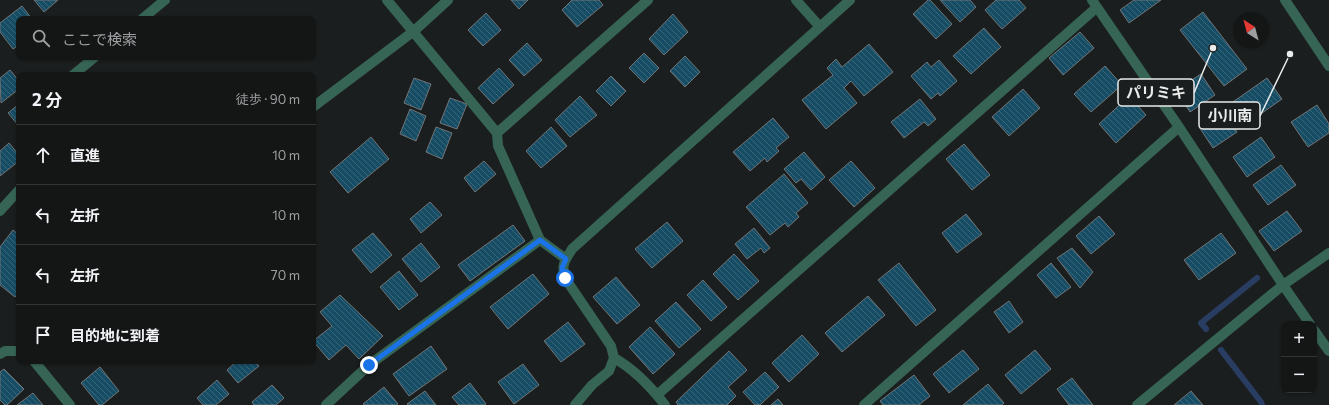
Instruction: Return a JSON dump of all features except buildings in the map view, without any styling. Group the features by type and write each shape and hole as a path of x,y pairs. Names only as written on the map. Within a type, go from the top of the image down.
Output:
{"street":[{"path":"146,16 165,0"},
{"path":"387,0 497,133 498,146 540,240 566,259"},
{"path":"316,105 414,31 448,0"},
{"path":"497,133 648,0"},
{"path":"796,0 820,27"},
{"path":"575,405 592,385 609,371 614,358 610,346 565,278 562,268 572,249 850,0"},
{"path":"1285,0 1329,66"},
{"path":"657,395 1094,4 1308,321"},
{"path":"77,72 91,60"},
{"path":"864,405 1179,128"},
{"path":"0,211 16,193"},
{"path":"326,405 369,365 540,240"},
{"path":"1137,405 1283,285 1329,253"},
{"path":"1317,334 1329,351"},
{"path":"0,354 5,351 16,351"},
{"path":"614,358 627,365 665,405"},
{"path":"36,364 70,405"}],"waterway":[{"path":"1206,329 1201,323 1257,278"},
{"path":"1221,350 1262,405"}],"place":[{"name":"パリミキ","path":"1213,48"},
{"name":"小川南","path":"1290,54"}],"route":[{"path":"369,365 540,240 566,259 562,268 565,278"}]}
